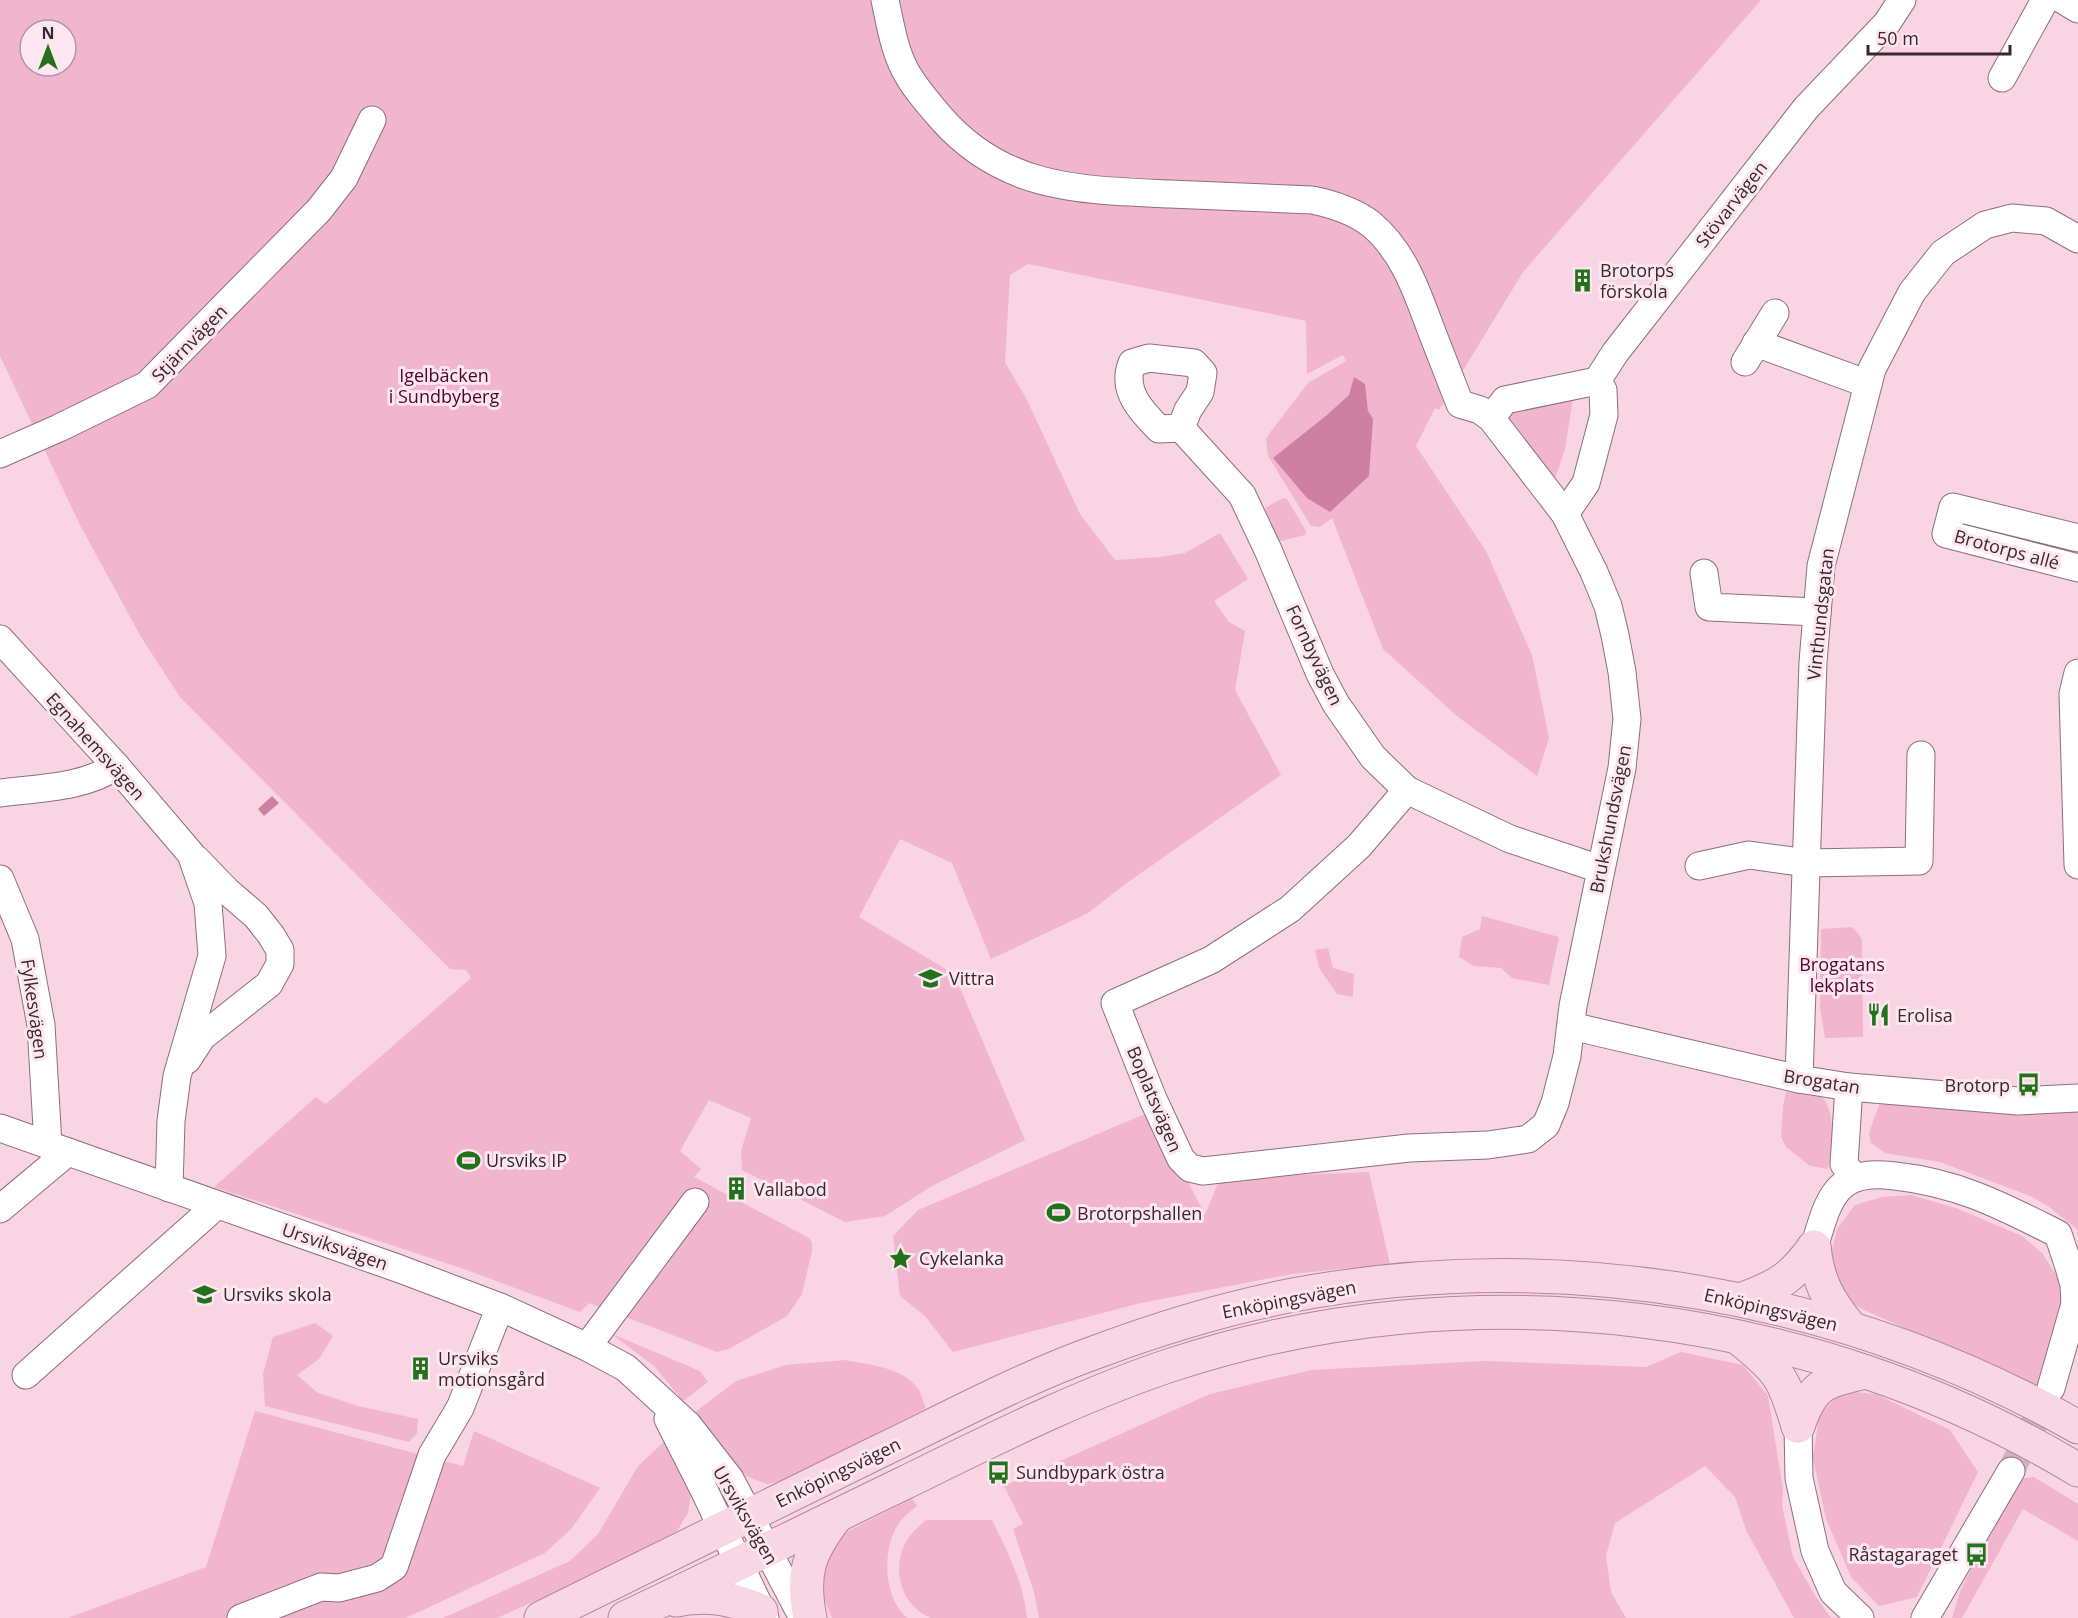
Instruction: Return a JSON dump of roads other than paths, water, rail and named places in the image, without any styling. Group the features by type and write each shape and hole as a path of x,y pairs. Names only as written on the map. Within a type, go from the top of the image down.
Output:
{"main road":[{"path":"1743,1299 1767,1290 1786,1279 1800,1267 1814,1247"},
{"path":"1814,1247 1816,1269 1823,1289 1833,1307 1850,1327"},
{"name":"Enköpingsvägen","path":"541,1618 1013,1386 1094,1352 1220,1312 1293,1295 1360,1285 1448,1277 1583,1278 1743,1299 1850,1327 1933,1358 2046,1409 2078,1427"},
{"name":"Enköpingsvägen","path":"639,1611 979,1446 1104,1389 1240,1344 1367,1321 1435,1315 1529,1313 1659,1323 1737,1337 1786,1348 1865,1372 1933,1397 2025,1439 2078,1470"},
{"path":"1737,1337 1769,1362 1780,1376 1788,1392 1798,1426"},
{"path":"1798,1426 1805,1405 1813,1392 1826,1383 1865,1372"},
{"path":"810,1618 807,1588 810,1557 821,1537 837,1516"},
{"path":"639,1611 685,1599 721,1598 737,1600 763,1615"}],"street":[{"path":"885,0 904,69 919,91 950,129 972,148 1007,170 1034,179 1082,189 1312,200 1341,208 1371,224 1402,259 1414,283 1460,404 1480,410 1491,418 1505,400 1597,381 1603,390 1604,415 1586,483 1565,514"},
{"name":"Stövarvägen","path":"1597,381 1615,353 1806,108 1887,23 1902,0"},
{"path":"2001,78 2045,0"},
{"path":"2063,0 2078,9"},
{"name":"Stjärnvägen","path":"0,454 147,385 319,210 344,178 372,120"},
{"name":"Vinthundsgatan","path":"1799,1079 1814,662 1821,566 1872,369 1912,292 1943,253 1985,225 2012,218 2046,221 2076,231"},
{"path":"1775,313 1751,353 1868,384"},
{"name":"Brukshundsvägen","path":"1491,418 1565,514 1608,606 1616,635 1624,684 1627,719 1622,768 1600,869 1571,1026"},
{"name":"Fornbyvägen","path":"1181,428 1242,495 1268,550 1320,674 1336,704 1373,757 1407,790 1510,838 1600,869"},
{"name":"Brotorps allé","path":"2078,538 1953,507 1947,534 2078,568"},
{"path":"1704,573 1709,607 1817,612"},
{"name":"Egnahemsvägen","path":"0,639 116,766 191,854 227,891 256,916 280,950 280,964 268,984 202,1037 177,1076"},
{"path":"2078,673 2073,694 2078,865"},
{"path":"1699,866 1749,855 1807,863 1919,861 1921,756"},
{"path":"0,793 75,782 106,773 116,766"},
{"name":"Boplatsvägen","path":"1407,790 1359,846 1290,909 1211,960 1114,1003 1153,1099 1181,1159 1190,1168 1203,1171 1409,1148 1488,1145 1528,1139 1546,1125 1555,1103 1567,1056 1571,1026"},
{"name":"Egnahemsvägen","path":"168,1188 171,1121 177,1076 212,956 207,903 191,854"},
{"name":"Fylkesvägen","path":"0,879 26,939 41,1025 58,1148"},
{"name":"Brogatan","path":"1571,1026 1799,1079 1857,1087 2018,1101 2078,1098"},
{"path":"1854,1177 1844,1164 1857,1087"},
{"name":"Ursviksvägen","path":"0,1128 168,1188 404,1260 587,1347 626,1368 688,1425 730,1479 736,1521 753,1556 803,1618"},
{"path":"0,1209 58,1148"},
{"path":"1814,1247 1832,1197 1841,1186 1854,1177 1878,1174 1923,1179 1969,1192 2058,1234 2074,1267 2075,1304 2051,1388"},
{"path":"587,1347 695,1202"},
{"path":"26,1376 217,1204"},
{"path":"241,1618 321,1587 339,1588 377,1578 394,1567 432,1455 460,1408 500,1307"},
{"path":"1798,1426 1799,1478 1805,1515 1815,1551 1833,1592 1860,1618"},
{"path":"1925,1618 2011,1471"},
{"name":"Ursviksvägen","path":"753,1556 763,1615"}],"tunnel":[{"path":"2011,1471 2051,1389"}],"place":[{"name":"Brotorps förskola","path":"1582,280"},
{"name":"Vittra","path":"931,978"},
{"name":"Erolisa","path":"1879,1015"},
{"name":"Brotorp","path":"2028,1085"},
{"name":"Ursviks IP","path":"468,1160"},
{"name":"Vallabod","path":"736,1189"},
{"name":"Brotorpshallen","path":"1059,1213"},
{"name":"Cykelanka","path":"901,1258"},
{"name":"Ursviks skola","path":"205,1294"},
{"name":"Ursviks motionsgård","path":"420,1368"},
{"name":"Sundbypark östra","path":"998,1472"},
{"name":"Råstagaraget","path":"1976,1554"}],"park label":[{"name":"Igelbäcken i Sundbyberg","path":"444,385"},
{"name":"Brogatans lekplats","path":"1842,974"}]}
